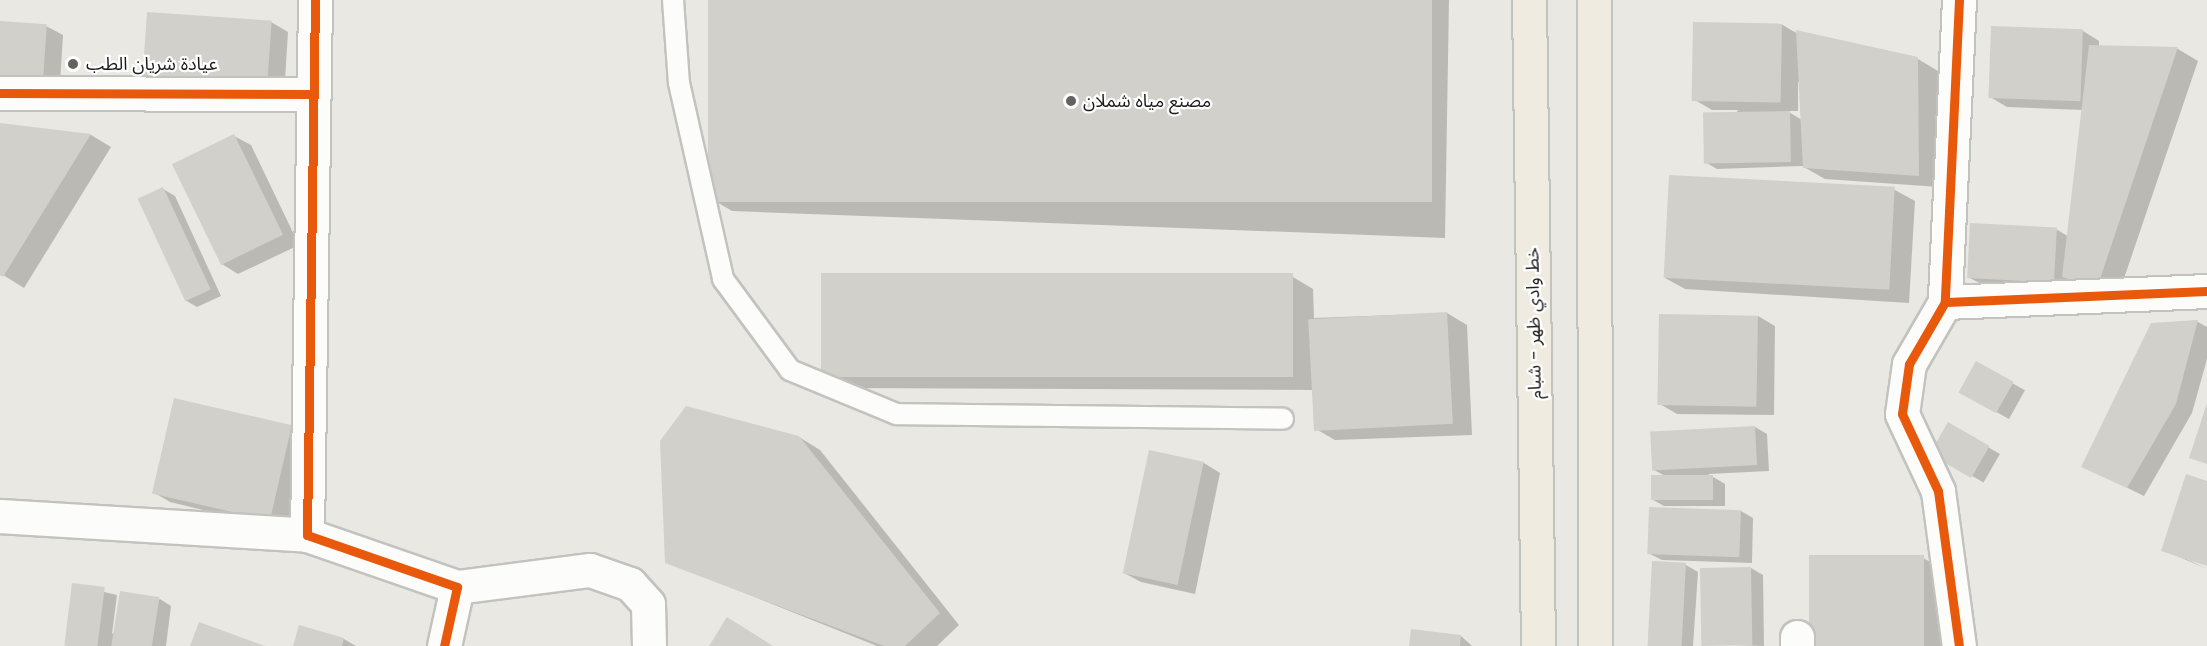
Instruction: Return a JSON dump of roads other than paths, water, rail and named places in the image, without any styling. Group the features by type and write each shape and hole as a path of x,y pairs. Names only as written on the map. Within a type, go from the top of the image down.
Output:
{"main road":[{"name":"خط وادي ظهر - شبام","path":"1529,0 1538,646"},
{"path":"1594,0 1595,646"}],"street":[{"path":"307,535 315,0"},
{"path":"1959,0 1945,302 1909,363 1902,414 1938,491 1959,646"},
{"path":"0,93 312,94"},
{"path":"1945,302 2207,291"},
{"path":"0,516 307,535 457,588 590,570 630,584 648,604 649,646"},
{"path":"444,646 457,588"}],"lane":[{"path":"673,0 679,83 723,279 790,370 896,414 1283,419"}],"place":[{"name":"عيادة شريان الطب","path":"73,64"},
{"name":"مصنع مياه شملان","path":"1071,101"}]}
